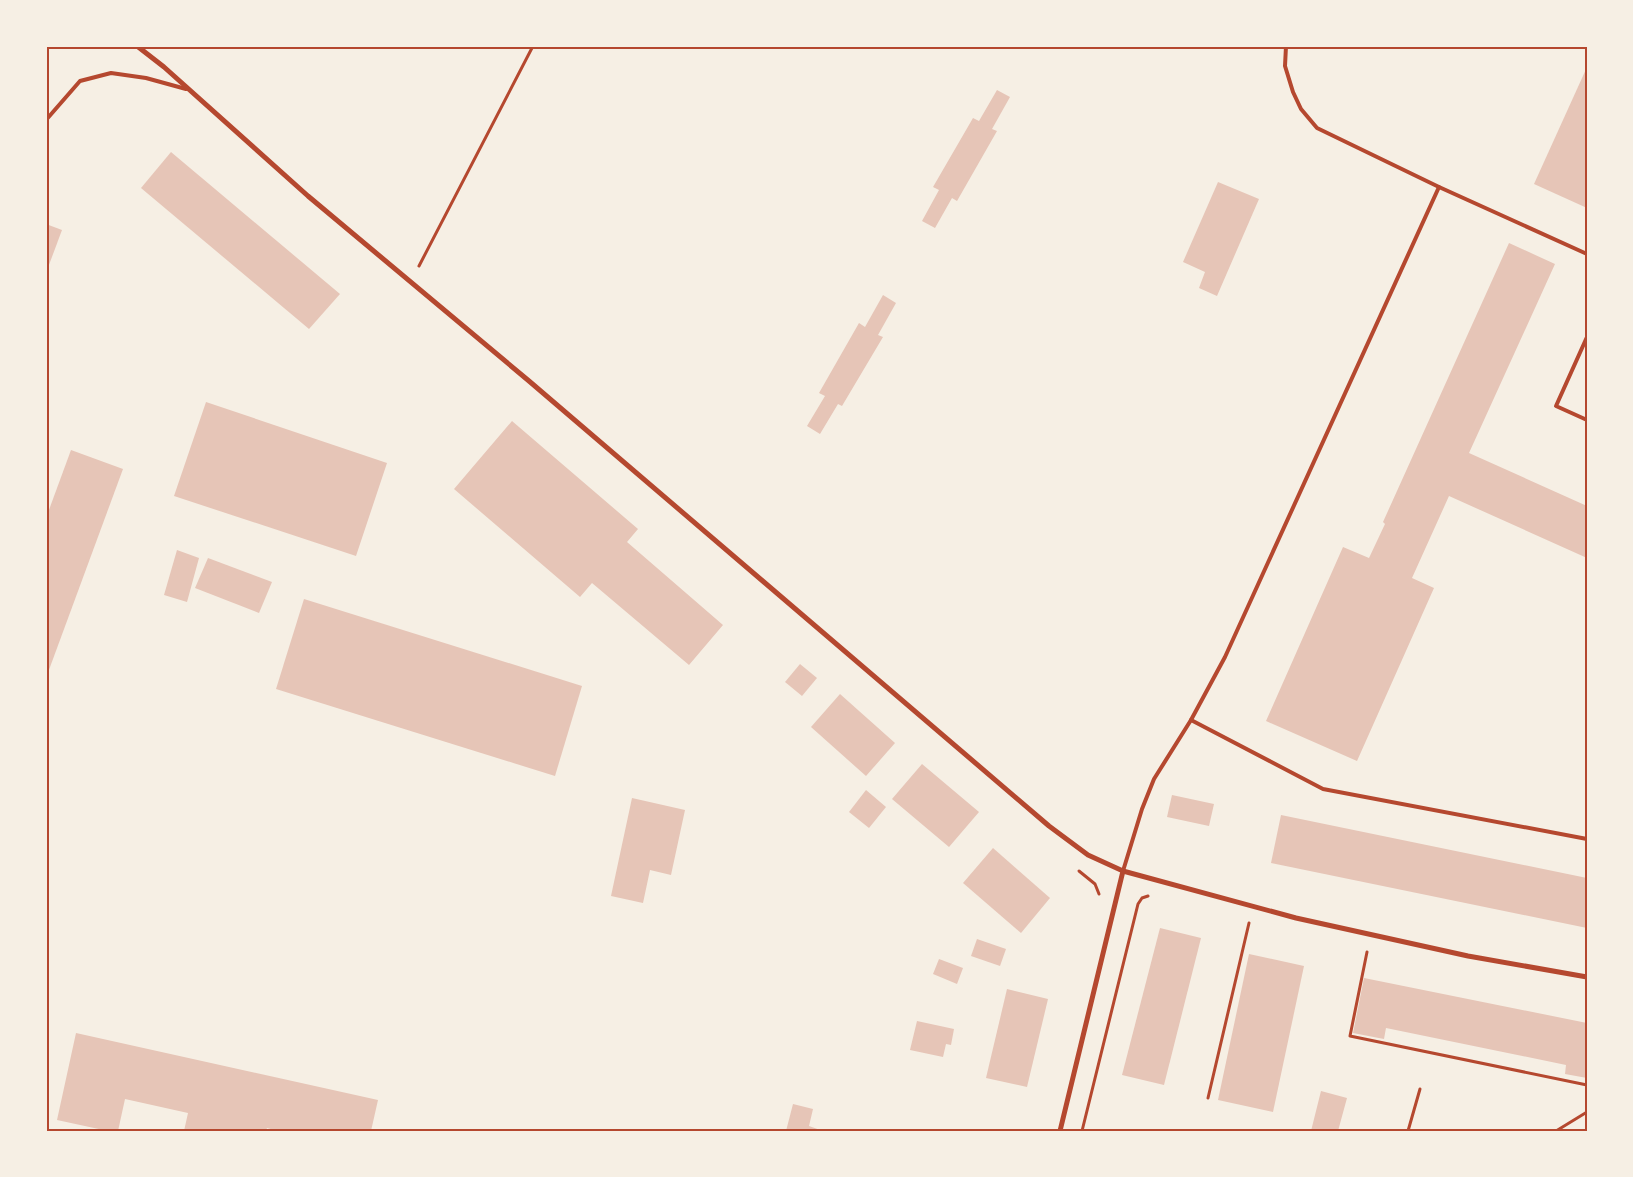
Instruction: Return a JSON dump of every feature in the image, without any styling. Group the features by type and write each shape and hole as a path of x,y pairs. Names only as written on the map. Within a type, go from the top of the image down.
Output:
{"street":[{"path":"137,46 308,196 694,522 1049,826 1088,855 1123,872 1306,920 1468,956 1587,977"},
{"path":"1060,1131 1123,872"}],"lane":[{"path":"1286,46 1285,66 1293,92 1301,109 1317,128 1439,187 1587,254"},
{"path":"46,120 80,81 111,73 146,78 188,89"},
{"path":"1123,872 1142,809 1154,779 1191,720 1225,657 1439,187"},
{"path":"1587,337 1556,406 1587,420"},
{"path":"1191,720 1324,789 1587,839"}],"path":[{"path":"411,282 533,46"},
{"path":"1078,870 1095,884 1099,892 1098,902"},
{"path":"1082,1131 1138,904 1142,898 1153,896"},
{"path":"1240,921 1258,926"},
{"path":"1208,1098 1249,923"},
{"path":"1358,949 1376,953"},
{"path":"1367,951 1350,1036 1587,1085"},
{"path":"1408,1131 1420,1089"},
{"path":"1556,1131 1587,1112"}],"building":[{"path":"1587,67 1587,208 1534,184"},
{"path":"997,90 1010,97 992,129 997,131 957,201 952,198 935,228 922,221 939,190 933,187 973,118 979,121"},
{"path":"171,152 340,294 309,329 141,188"},
{"path":"1218,182 1259,199 1217,296 1199,288 1205,272 1183,262"},
{"path":"46,224 62,230 46,273"},
{"path":"1509,243 1555,264 1469,453 1587,506 1587,558 1449,496 1412,578 1434,588 1357,761 1266,721 1343,547 1369,558 1385,524 1383,522"},
{"path":"883,295 896,303 878,335 883,337 842,406 838,404 820,434 807,426 825,396 819,393 859,323 865,327"},
{"path":"206,402 387,463 356,556 174,496"},
{"path":"512,421 638,529 627,542 723,625 689,665 592,583 580,597 454,489"},
{"path":"71,450 123,469 46,678 46,518"},
{"path":"177,550 199,558 187,602 164,595"},
{"path":"208,558 272,582 259,613 195,588"},
{"path":"304,599 582,686 555,776 276,689"},
{"path":"800,664 817,678 802,696 785,682"},
{"path":"840,694 895,743 866,776 811,727"},
{"path":"922,764 979,812 949,847 892,799"},
{"path":"866,790 886,807 869,828 849,812"},
{"path":"1172,795 1214,804 1209,826 1167,817"},
{"path":"632,798 685,810 671,875 650,870 643,903 611,896"},
{"path":"1281,815 1587,878 1587,928 1271,863"},
{"path":"993,848 1050,898 1021,933 963,883"},
{"path":"1160,928 1201,938 1164,1085 1122,1075"},
{"path":"977,939 1006,949 1000,966 971,956"},
{"path":"1249,954 1304,966 1273,1112 1218,1100"},
{"path":"939,959 963,968 957,984 933,974"},
{"path":"1364,978 1587,1023 1587,1078 1565,1074 1566,1065 1386,1028 1384,1039 1353,1033"},
{"path":"1007,989 1048,999 1027,1087 986,1078"},
{"path":"917,1021 954,1029 951,1045 946,1044 943,1057 910,1050"},
{"path":"76,1033 378,1100 371,1131 278,1131 267,1128 266,1131 184,1131 188,1113 125,1099 118,1131 108,1131 57,1120"},
{"path":"1321,1091 1347,1098 1338,1131 1311,1131"},
{"path":"793,1104 813,1109 809,1126 823,1131 786,1131"}]}
